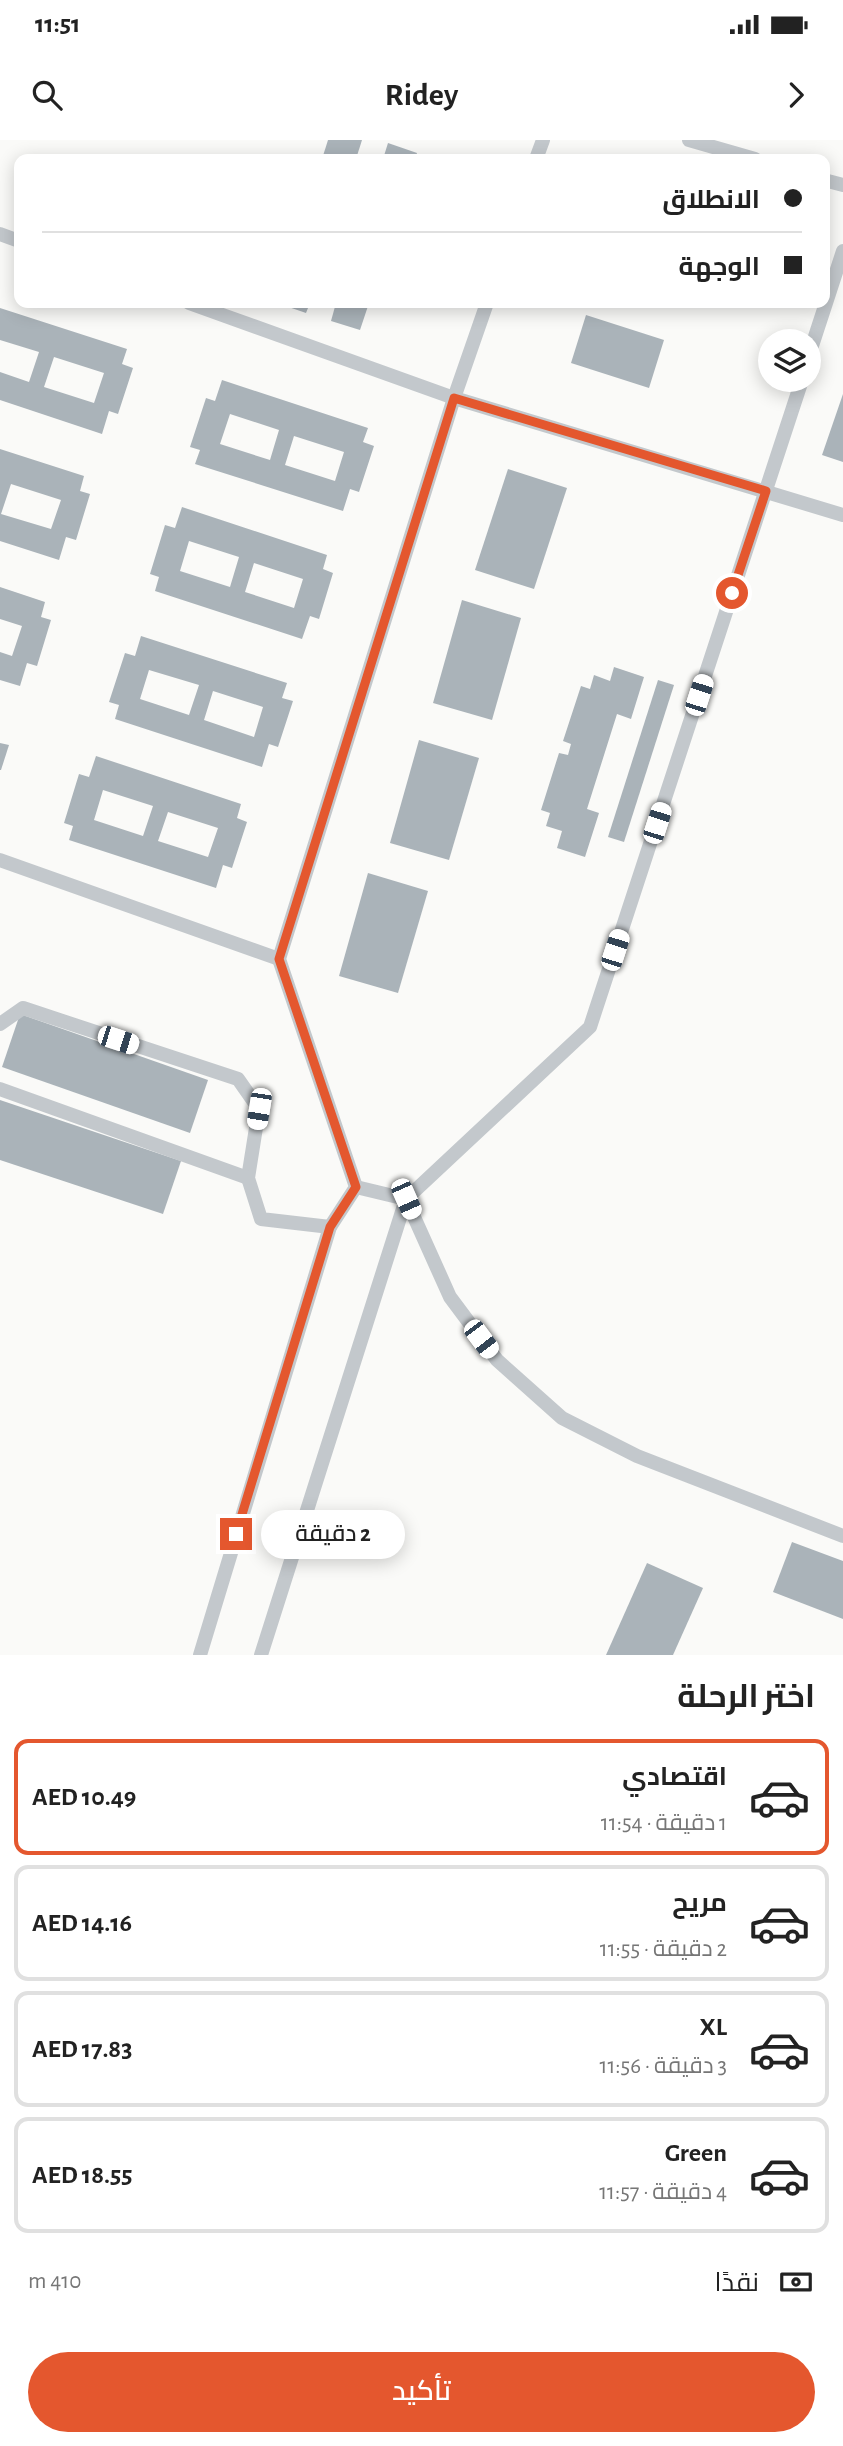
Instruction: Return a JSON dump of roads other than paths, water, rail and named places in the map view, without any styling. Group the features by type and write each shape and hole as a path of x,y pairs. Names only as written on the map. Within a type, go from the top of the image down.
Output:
{"lane":[{"path":"689,140 738,154"},
{"path":"830,291 843,251"},
{"path":"203,308 454,398 843,515"},
{"path":"356,1187 279,959 454,398 485,308"},
{"path":"817,329 824,308"},
{"path":"261,1655 406,1199 590,1027 798,392"},
{"path":"0,860 279,959"},
{"path":"0,1024 23,1008 237,1079 259,1109 248,1178 261,1219 330,1227"},
{"path":"0,1089 248,1178"},
{"path":"356,1187 406,1199"},
{"path":"200,1655 330,1227 356,1187"},
{"path":"406,1199 450,1297 497,1360 562,1418 637,1455 843,1536"}]}
